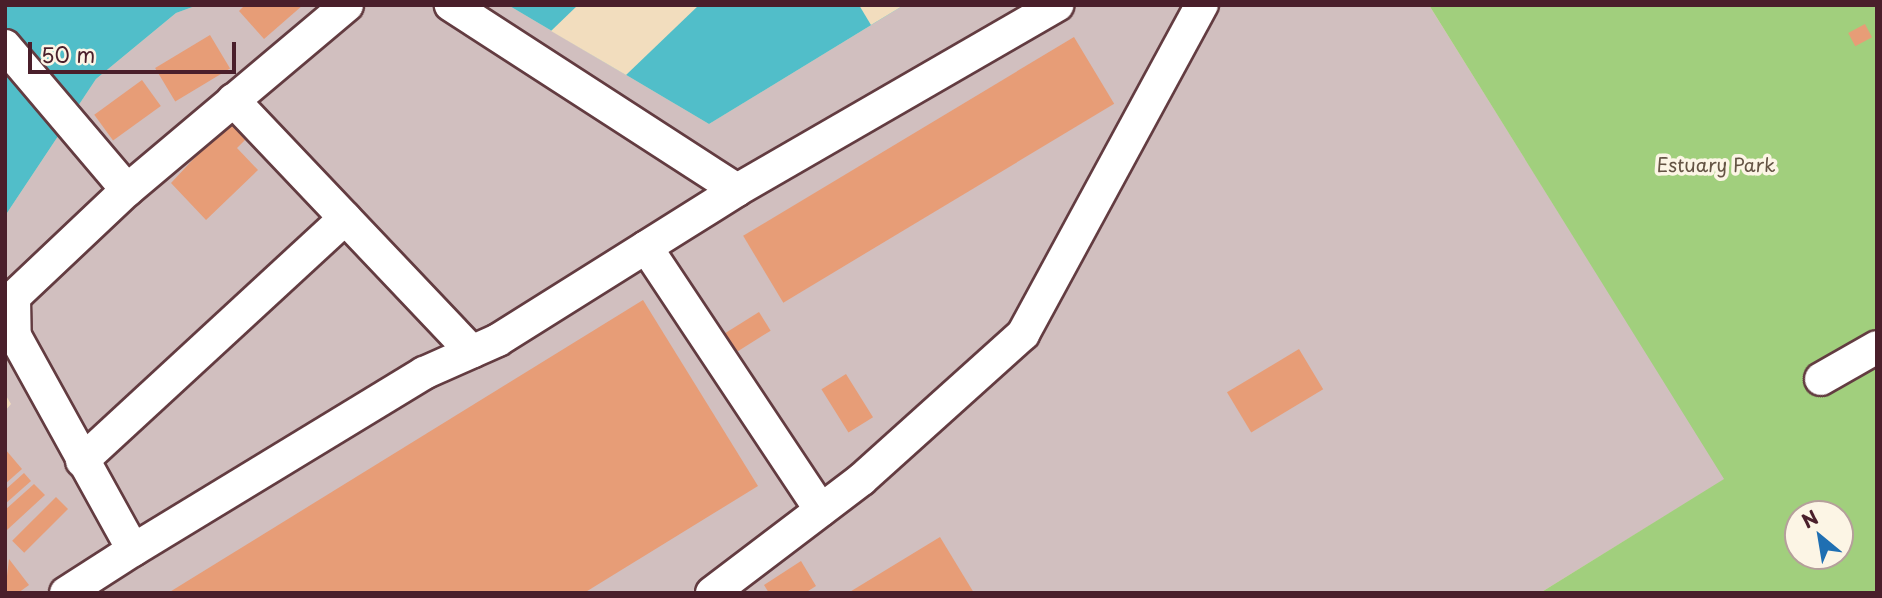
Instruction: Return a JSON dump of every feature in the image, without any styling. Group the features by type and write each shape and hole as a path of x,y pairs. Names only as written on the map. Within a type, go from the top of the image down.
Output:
{"lane":[{"path":"133,550 15,336 10,313 22,285 127,190 347,5"},
{"path":"451,5 737,190"},
{"path":"66,593 424,373 472,352 737,190 1058,5"},
{"path":"712,593 821,510 1023,334 1202,5"},
{"path":"5,46 127,190"},
{"path":"233,100 472,352"},
{"path":"82,461 345,218"},
{"path":"646,247 821,510"},
{"path":"1821,379 1877,347"}],"shaded area":[{"path":"198,5 508,5 709,124 904,5 1429,5 1725,479 1540,593 5,593 5,411 11,404 5,394 5,216 96,79 176,13"}],"green space":[{"name":"Estuary Park","path":"1429,5 1877,5 1877,593 1540,593 1724,479"}],"water":[{"path":"5,5 198,5 176,13 96,79 5,216"},
{"path":"508,5 904,5 709,124"}],"pier":[{"path":"578,5 699,5 626,75 551,31"},
{"path":"859,5 904,5 871,25"}],"building":[{"path":"245,5 303,5 264,39 239,11"},
{"path":"1865,24 1872,37 1855,46 1848,33"},
{"path":"210,35 230,68 175,101 155,68"},
{"path":"1074,37 1114,104 783,303 743,236"},
{"path":"142,80 161,106 113,141 94,115"},
{"path":"230,120 247,138 237,148 258,170 206,220 171,183"},
{"path":"643,300 758,486 584,593 168,593"},
{"path":"759,312 771,331 736,352 724,334"},
{"path":"1299,349 1323,389 1251,433 1227,392"},
{"path":"846,374 873,417 848,433 821,389"},
{"path":"5,449 22,469 5,484"},
{"path":"24,473 31,481 5,504 5,490"},
{"path":"34,484 45,495 7,530 5,510"},
{"path":"56,497 68,509 24,553 12,541"},
{"path":"940,537 974,593 848,593"},
{"path":"9,559 29,585 18,593 5,593"},
{"path":"801,561 816,586 805,593 769,593 764,585"}]}
